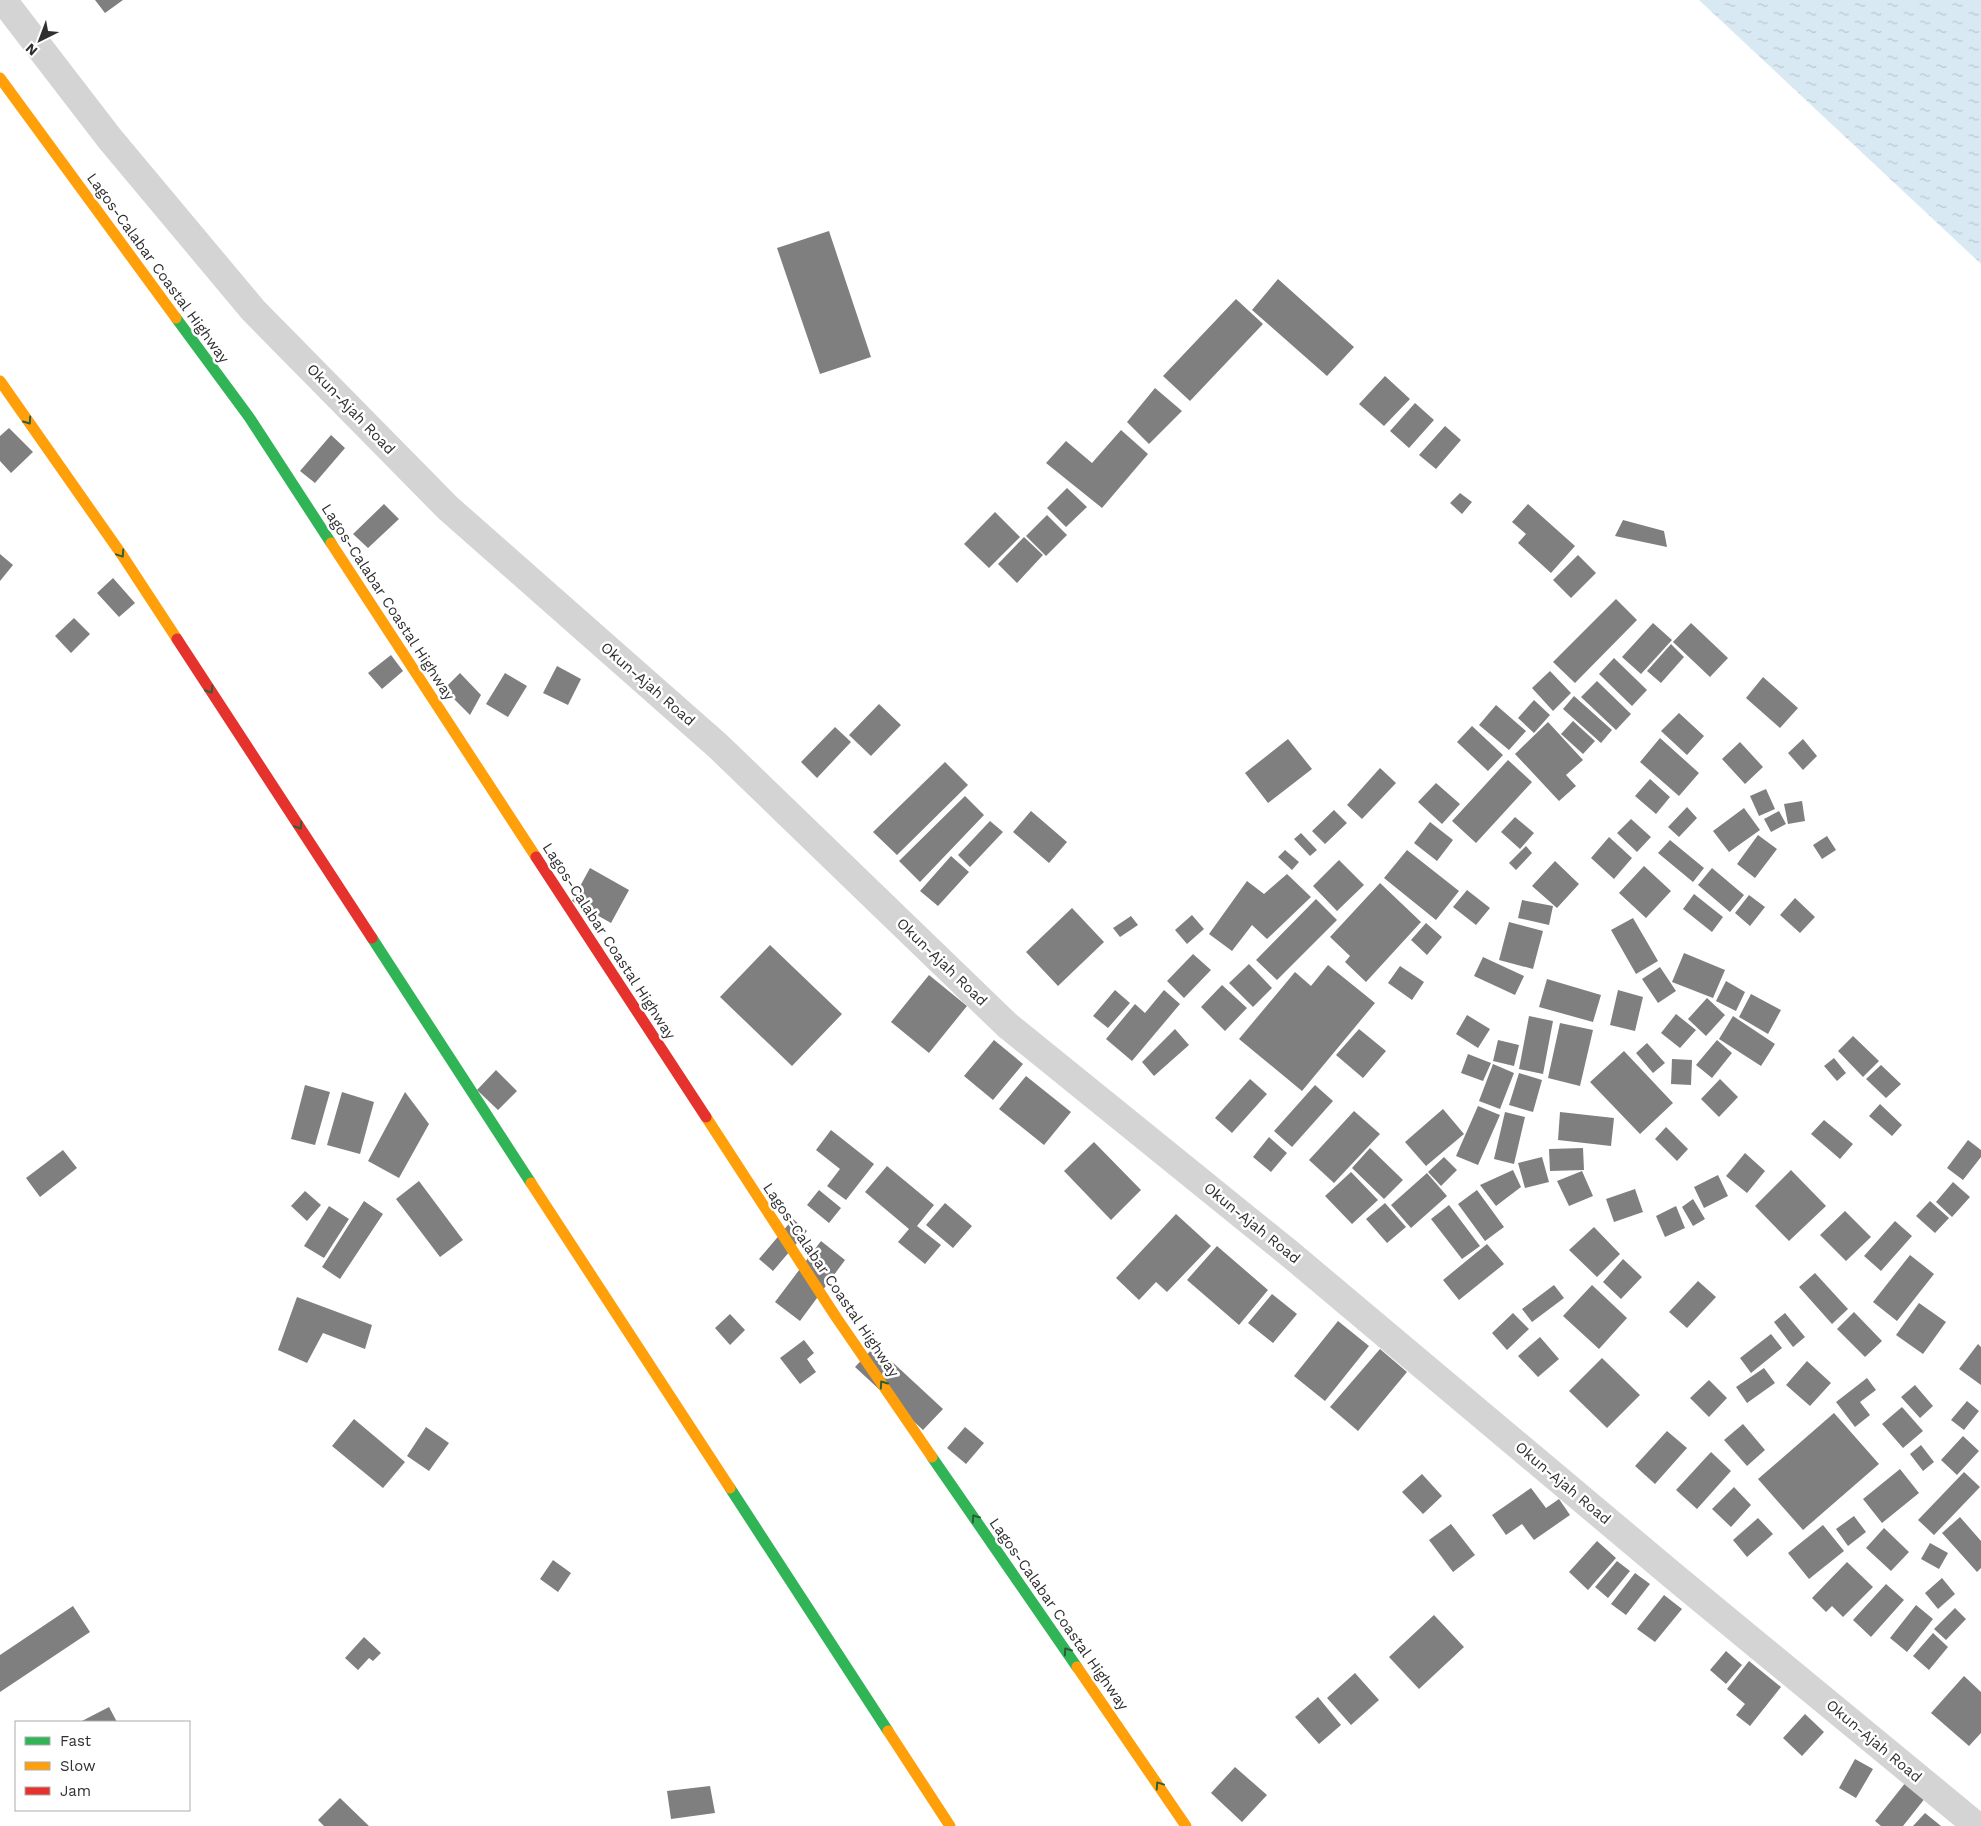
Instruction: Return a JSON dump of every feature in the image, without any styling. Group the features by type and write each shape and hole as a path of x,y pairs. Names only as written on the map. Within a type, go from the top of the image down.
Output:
{"highway":[{"name":"Lagos-Calabar Coastal Highway","path":"0,78 249,417 836,1317 1186,1826"},
{"path":"0,381 122,555 950,1826"}],"street":[{"name":"Okun-Ajah Road","path":"3,0 110,139 253,310 448,508 718,746 1007,1025 1290,1254 1685,1586 1977,1826"}],"water":[{"path":"1699,0 1981,0 1981,264"}],"building":[{"path":"95,0 123,0 105,13"},
{"path":"829,231 871,357 820,374 777,248"},
{"path":"1278,279 1354,347 1327,376 1252,310"},
{"path":"1236,299 1263,324 1190,401 1163,376"},
{"path":"1385,376 1410,399 1384,426 1359,404"},
{"path":"1155,388 1182,411 1149,444 1127,422"},
{"path":"1415,403 1434,420 1409,448 1390,431"},
{"path":"1445,426 1461,440 1436,469 1419,455"},
{"path":"9,428 33,452 11,473 0,461 0,436"},
{"path":"1121,430 1148,454 1102,508 1046,463 1066,441 1092,463"},
{"path":"331,435 345,448 315,483 300,471"},
{"path":"1067,488 1087,507 1066,527 1047,508"},
{"path":"1460,493 1472,502 1462,514 1450,503"},
{"path":"384,504 399,519 368,548 353,534"},
{"path":"1528,504 1575,546 1551,573 1518,543 1526,534 1512,522"},
{"path":"995,512 1020,537 989,568 964,544"},
{"path":"1047,515 1067,535 1046,556 1026,536"},
{"path":"1623,520 1664,531 1667,547 1615,536"},
{"path":"1024,537 1043,555 1017,583 998,564"},
{"path":"0,554 13,565 0,581"},
{"path":"1578,555 1596,573 1571,598 1553,580"},
{"path":"113,578 135,603 119,617 97,593"},
{"path":"1616,599 1637,620 1575,683 1553,662"},
{"path":"74,618 90,634 71,653 55,636"},
{"path":"1653,623 1672,640 1641,674 1622,657"},
{"path":"1691,623 1728,658 1710,677 1673,642"},
{"path":"1671,644 1684,657 1661,683 1647,671"},
{"path":"391,655 403,671 382,689 368,673"},
{"path":"1614,658 1647,690 1632,706 1599,674"},
{"path":"557,666 581,679 568,705 543,693"},
{"path":"1550,671 1571,693 1553,711 1532,688"},
{"path":"460,673 481,695 470,715 444,689"},
{"path":"505,673 527,686 508,717 486,704"},
{"path":"1763,677 1798,708 1780,728 1746,698"},
{"path":"1597,681 1631,714 1616,730 1581,697"},
{"path":"1574,696 1612,730 1601,743 1563,709"},
{"path":"1534,700 1550,715 1534,733 1518,718"},
{"path":"879,704 901,725 871,756 849,735"},
{"path":"1496,705 1526,731 1509,750 1479,725"},
{"path":"1679,713 1704,736 1687,755 1661,731"},
{"path":"1573,721 1595,741 1583,754 1561,734"},
{"path":"1548,722 1583,760 1566,775 1576,786 1559,801 1515,754"},
{"path":"1472,726 1503,755 1488,771 1457,742"},
{"path":"835,727 851,742 817,778 801,762"},
{"path":"1660,738 1699,773 1679,796 1640,762"},
{"path":"1288,739 1312,769 1268,803 1245,773"},
{"path":"1803,739 1817,756 1803,770 1788,753"},
{"path":"1740,742 1763,767 1745,784 1722,759"},
{"path":"1508,760 1532,782 1476,843 1452,821"},
{"path":"945,762 968,785 897,855 873,832"},
{"path":"1380,768 1396,783 1362,819 1347,805"},
{"path":"1650,779 1670,797 1656,814 1635,796"},
{"path":"1436,783 1460,804 1442,824 1418,802"},
{"path":"1766,789 1775,809 1759,816 1750,796"},
{"path":"965,796 984,815 920,882 899,861"},
{"path":"1802,801 1805,821 1788,824 1784,804"},
{"path":"1687,807 1697,818 1679,837 1668,827"},
{"path":"1744,808 1760,830 1729,852 1713,831"},
{"path":"1334,810 1347,823 1325,844 1312,831"},
{"path":"1031,811 1067,842 1049,863 1013,832"},
{"path":"1779,811 1786,824 1771,832 1764,819"},
{"path":"1515,817 1534,833 1520,849 1501,832"},
{"path":"1631,819 1651,837 1637,852 1617,833"},
{"path":"990,821 1003,832 970,867 958,855"},
{"path":"1430,822 1453,840 1437,861 1414,843"},
{"path":"1301,833 1317,850 1310,856 1294,839"},
{"path":"1758,835 1777,849 1755,878 1737,864"},
{"path":"1827,836 1836,850 1822,859 1813,845"},
{"path":"1609,837 1632,858 1614,879 1591,858"},
{"path":"1670,840 1704,868 1693,882 1658,853"},
{"path":"1526,846 1532,853 1516,870 1509,863"},
{"path":"1285,850 1299,862 1292,870 1278,857"},
{"path":"1407,850 1459,891 1436,920 1384,878"},
{"path":"951,856 969,872 938,906 920,891"},
{"path":"1339,860 1364,885 1337,911 1313,886"},
{"path":"1555,861 1579,884 1557,908 1532,886"},
{"path":"1644,866 1671,891 1646,918 1619,893"},
{"path":"590,868 629,890 611,923 572,901"},
{"path":"1712,868 1744,895 1730,912 1698,885"},
{"path":"1287,874 1311,897 1267,939 1252,925 1232,951 1209,934 1247,881 1264,894"},
{"path":"1380,883 1421,922 1366,982 1345,962 1350,956 1330,937"},
{"path":"1467,890 1490,908 1476,925 1453,907"},
{"path":"1694,894 1723,917 1712,932 1683,909"},
{"path":"1749,895 1765,907 1750,926 1735,913"},
{"path":"1795,898 1815,917 1800,933 1780,915"},
{"path":"1316,899 1337,920 1277,980 1256,960"},
{"path":"1522,900 1553,906 1549,925 1518,918"},
{"path":"1072,908 1104,942 1058,986 1026,952"},
{"path":"1192,915 1204,929 1187,944 1175,930"},
{"path":"1131,916 1138,925 1120,937 1113,928"},
{"path":"1633,918 1658,961 1636,974 1611,930"},
{"path":"1509,922 1543,931 1533,969 1499,960"},
{"path":"1426,923 1442,937 1427,955 1411,940"},
{"path":"770,945 842,1014 792,1066 720,997"},
{"path":"1684,953 1725,970 1713,998 1672,982"},
{"path":"1193,954 1211,970 1184,998 1167,981"},
{"path":"1483,957 1524,976 1515,995 1474,976"},
{"path":"1249,964 1272,988 1253,1007 1229,983"},
{"path":"1328,965 1375,1003 1302,1091 1239,1039 1295,972 1311,986"},
{"path":"1400,966 1424,982 1412,1000 1388,983"},
{"path":"1660,967 1676,991 1658,1003 1642,979"},
{"path":"929,975 967,1006 929,1053 891,1022"},
{"path":"1547,979 1601,995 1593,1022 1539,1007"},
{"path":"1726,981 1745,992 1736,1011 1716,1001"},
{"path":"1222,985 1247,1008 1225,1031 1201,1007"},
{"path":"1115,990 1130,1003 1108,1028 1093,1016"},
{"path":"1164,990 1180,1004 1132,1061 1106,1039 1135,1004 1145,1013"},
{"path":"1618,990 1643,997 1635,1031 1610,1025"},
{"path":"1751,994 1781,1010 1768,1034 1739,1017"},
{"path":"1707,998 1725,1015 1706,1036 1688,1019"},
{"path":"1676,1014 1696,1030 1680,1048 1661,1033"},
{"path":"1467,1015 1490,1029 1478,1048 1456,1034"},
{"path":"1529,1016 1553,1021 1543,1074 1519,1069"},
{"path":"1733,1016 1775,1044 1761,1066 1719,1039"},
{"path":"1560,1023 1593,1030 1580,1086 1548,1078"},
{"path":"1175,1029 1189,1045 1154,1076 1142,1062"},
{"path":"1359,1029 1386,1051 1363,1078 1336,1055"},
{"path":"1853,1036 1879,1061 1863,1077 1838,1051"},
{"path":"994,1040 1023,1064 993,1100 964,1076"},
{"path":"1498,1040 1519,1045 1514,1066 1493,1061"},
{"path":"1717,1040 1732,1053 1712,1078 1696,1065"},
{"path":"1647,1043 1665,1063 1653,1073 1636,1053"},
{"path":"1624,1051 1673,1103 1640,1134 1590,1082"},
{"path":"1468,1054 1491,1063 1483,1081 1461,1073"},
{"path":"1834,1058 1846,1073 1837,1081 1824,1066"},
{"path":"1672,1059 1692,1060 1691,1085 1671,1084"},
{"path":"1493,1064 1514,1073 1500,1109 1479,1101"},
{"path":"1881,1065 1901,1084 1886,1098 1866,1079"},
{"path":"496,1070 517,1091 498,1110 477,1090"},
{"path":"1519,1073 1542,1080 1533,1112 1509,1105"},
{"path":"1026,1076 1071,1112 1044,1145 999,1109"},
{"path":"1250,1079 1267,1094 1232,1133 1215,1118"},
{"path":"1720,1079 1738,1097 1719,1117 1701,1099"},
{"path":"305,1085 330,1092 315,1145 291,1139"},
{"path":"1315,1085 1333,1101 1292,1147 1274,1131"},
{"path":"342,1092 374,1102 360,1154 327,1145"},
{"path":"405,1092 429,1124 399,1178 368,1161"},
{"path":"1880,1104 1902,1125 1892,1136 1869,1116"},
{"path":"1478,1106 1500,1115 1478,1165 1456,1156"},
{"path":"1443,1109 1464,1134 1426,1166 1405,1142"},
{"path":"1354,1111 1380,1134 1334,1183 1309,1160"},
{"path":"1505,1112 1525,1117 1514,1164 1494,1159"},
{"path":"1560,1112 1614,1118 1611,1146 1558,1140"},
{"path":"1824,1120 1853,1144 1840,1159 1811,1134"},
{"path":"1666,1127 1688,1149 1677,1161 1655,1139"},
{"path":"831,1130 874,1164 846,1200 827,1186 840,1169 816,1150"},
{"path":"1269,1137 1287,1153 1271,1172 1253,1157"},
{"path":"1968,1140 1981,1150 1981,1157 1963,1180 1947,1168"},
{"path":"1094,1142 1141,1190 1111,1220 1064,1171"},
{"path":"1370,1148 1403,1180 1384,1199 1352,1168"},
{"path":"1583,1148 1584,1170 1550,1171 1549,1149"},
{"path":"63,1150 77,1168 40,1197 26,1178"},
{"path":"1745,1153 1765,1171 1747,1193 1726,1176"},
{"path":"1444,1157 1457,1170 1441,1186 1428,1172"},
{"path":"1542,1157 1549,1182 1525,1188 1518,1163"},
{"path":"887,1166 934,1205 917,1226 941,1245 925,1264 898,1242 909,1229 865,1192"},
{"path":"1513,1170 1521,1187 1496,1206 1480,1185"},
{"path":"1791,1170 1826,1206 1789,1241 1755,1206"},
{"path":"1582,1171 1593,1196 1569,1206 1557,1181"},
{"path":"1351,1172 1378,1200 1352,1224 1325,1196"},
{"path":"1427,1173 1447,1196 1411,1228 1391,1205"},
{"path":"1718,1175 1728,1196 1704,1208 1694,1187"},
{"path":"419,1181 463,1240 440,1257 396,1199"},
{"path":"1953,1182 1970,1197 1952,1217 1936,1202"},
{"path":"1635,1189 1643,1212 1614,1222 1606,1199"},
{"path":"819,1190 841,1208 829,1223 807,1205"},
{"path":"1477,1190 1504,1227 1485,1241 1458,1204"},
{"path":"305,1191 321,1205 307,1221 291,1206"},
{"path":"1693,1199 1705,1219 1693,1226 1682,1207"},
{"path":"364,1201 383,1214 340,1279 322,1267"},
{"path":"1930,1201 1949,1218 1935,1233 1916,1216"},
{"path":"945,1203 972,1226 953,1248 926,1225"},
{"path":"1385,1203 1406,1227 1387,1243 1366,1219"},
{"path":"1449,1205 1480,1246 1462,1259 1431,1219"},
{"path":"329,1206 349,1219 324,1258 304,1246"},
{"path":"1676,1206 1685,1228 1665,1237 1656,1216"},
{"path":"1845,1211 1871,1237 1846,1261 1820,1235"},
{"path":"1176,1214 1211,1246 1167,1292 1156,1282 1139,1300 1116,1278"},
{"path":"793,1219 807,1231 773,1271 759,1259"},
{"path":"1895,1221 1912,1236 1881,1271 1864,1256"},
{"path":"1594,1227 1620,1254 1597,1277 1569,1250"},
{"path":"821,1241 845,1260 800,1321 775,1302"},
{"path":"1487,1244 1504,1264 1459,1300 1443,1280"},
{"path":"1217,1246 1268,1290 1239,1325 1187,1280"},
{"path":"1910,1255 1934,1274 1897,1321 1873,1302"},
{"path":"1623,1259 1642,1277 1621,1299 1603,1282"},
{"path":"1815,1273 1848,1309 1832,1324 1799,1287"},
{"path":"1698,1281 1716,1297 1687,1328 1669,1312"},
{"path":"1554,1285 1564,1298 1532,1322 1522,1309"},
{"path":"1592,1285 1627,1318 1599,1349 1563,1316"},
{"path":"1272,1294 1297,1314 1273,1343 1248,1323"},
{"path":"297,1297 372,1325 365,1349 323,1333 307,1363 278,1350"},
{"path":"1919,1303 1946,1322 1923,1354 1896,1335"},
{"path":"1854,1312 1882,1341 1865,1357 1837,1329"},
{"path":"1513,1313 1529,1329 1507,1350 1492,1333"},
{"path":"1785,1313 1805,1337 1793,1347 1774,1322"},
{"path":"730,1314 745,1330 730,1345 715,1328"},
{"path":"1338,1321 1369,1346 1325,1401 1294,1376"},
{"path":"1771,1334 1782,1348 1751,1373 1740,1358"},
{"path":"1540,1337 1559,1359 1538,1377 1518,1356"},
{"path":"804,1340 814,1353 807,1359 816,1372 800,1384 780,1358"},
{"path":"1978,1344 1981,1347 1981,1385 1959,1369"},
{"path":"875,1346 943,1409 923,1430 855,1367"},
{"path":"1380,1349 1407,1372 1358,1431 1330,1407"},
{"path":"1602,1358 1640,1395 1607,1428 1569,1391"},
{"path":"1807,1361 1831,1383 1810,1406 1786,1385"},
{"path":"1764,1368 1775,1383 1747,1403 1736,1387"},
{"path":"1867,1378 1876,1390 1860,1402 1870,1415 1855,1427 1836,1402"},
{"path":"1709,1380 1727,1398 1709,1417 1690,1398"},
{"path":"1915,1385 1933,1406 1920,1418 1901,1397"},
{"path":"1967,1401 1979,1411 1964,1430 1951,1420"},
{"path":"1902,1407 1923,1431 1903,1448 1882,1424"},
{"path":"1834,1413 1879,1464 1803,1530 1758,1479"},
{"path":"354,1419 405,1462 383,1488 332,1446"},
{"path":"1743,1424 1765,1450 1747,1466 1724,1440"},
{"path":"426,1427 449,1443 429,1471 407,1456"},
{"path":"965,1427 984,1443 966,1464 947,1448"},
{"path":"1667,1431 1687,1448 1655,1484 1635,1466"},
{"path":"1963,1436 1979,1451 1957,1475 1941,1460"},
{"path":"1921,1445 1934,1462 1923,1471 1910,1454"},
{"path":"1711,1452 1731,1471 1697,1509 1676,1490"},
{"path":"1900,1469 1919,1493 1882,1523 1863,1499"},
{"path":"1964,1472 1980,1487 1934,1535 1918,1520"},
{"path":"1422,1474 1442,1496 1423,1514 1402,1492"},
{"path":"1734,1487 1751,1505 1731,1527 1712,1509"},
{"path":"1531,1488 1546,1508 1559,1499 1570,1515 1534,1540 1522,1524 1506,1535 1492,1515"},
{"path":"1854,1516 1866,1532 1848,1546 1836,1529"},
{"path":"1960,1517 1981,1541 1981,1568 1977,1572 1942,1533"},
{"path":"1758,1518 1773,1534 1747,1557 1733,1540"},
{"path":"1451,1524 1475,1555 1453,1572 1429,1540"},
{"path":"1823,1525 1844,1551 1809,1579 1788,1553"},
{"path":"1884,1528 1909,1552 1891,1571 1866,1548"},
{"path":"1597,1541 1616,1558 1588,1590 1569,1572"},
{"path":"1930,1543 1948,1553 1939,1569 1921,1559"},
{"path":"553,1560 571,1573 558,1592 540,1579"},
{"path":"1617,1561 1630,1571 1608,1598 1595,1587"},
{"path":"1847,1562 1873,1587 1843,1617 1832,1606 1826,1612 1812,1598"},
{"path":"1635,1573 1650,1584 1626,1615 1611,1604"},
{"path":"1942,1578 1955,1594 1938,1609 1925,1593"},
{"path":"1886,1584 1904,1600 1871,1637 1853,1620"},
{"path":"1664,1595 1682,1609 1655,1642 1637,1629"},
{"path":"1916,1605 1933,1619 1907,1652 1890,1638"},
{"path":"73,1606 90,1632 0,1692 0,1655"},
{"path":"1955,1608 1966,1619 1946,1640 1934,1629"},
{"path":"1434,1615 1464,1647 1419,1689 1389,1657"},
{"path":"1933,1633 1948,1647 1929,1670 1913,1656"},
{"path":"364,1637 381,1653 373,1661 369,1658 358,1670 345,1658"},
{"path":"1726,1651 1742,1665 1726,1684 1710,1670"},
{"path":"1749,1661 1781,1687 1750,1726 1736,1715 1745,1704 1727,1689"},
{"path":"1355,1673 1379,1700 1351,1725 1327,1698"},
{"path":"1964,1676 1981,1692 1981,1733 1969,1746 1931,1713"},
{"path":"1318,1697 1341,1725 1319,1744 1295,1717"},
{"path":"109,1707 116,1721 82,1721"},
{"path":"1805,1714 1824,1732 1802,1756 1783,1738"},
{"path":"1855,1759 1873,1769 1856,1798 1839,1788"},
{"path":"1235,1767 1267,1795 1242,1822 1211,1793"},
{"path":"1906,1782 1926,1797 1903,1826 1881,1826 1875,1821"},
{"path":"710,1786 715,1813 671,1819 667,1791"},
{"path":"340,1798 369,1826 324,1826 318,1820"},
{"path":"1925,1813 1941,1826 1913,1826"}],"traffic: fast":[{"path":"176,318 249,417 331,543"},
{"path":"372,938 531,1183"},
{"path":"932,1457 1077,1667"},
{"path":"730,1488 888,1731"}],"traffic: slow":[{"path":"0,78 176,318"},
{"path":"0,381 122,555 177,639"},
{"path":"331,543 536,857"},
{"path":"706,1117 836,1317 932,1457"},
{"path":"531,1183 730,1488"},
{"path":"1077,1667 1186,1826"},
{"path":"888,1731 950,1826"}],"traffic: jam":[{"path":"177,639 372,938"},
{"path":"536,857 706,1117"}]}
